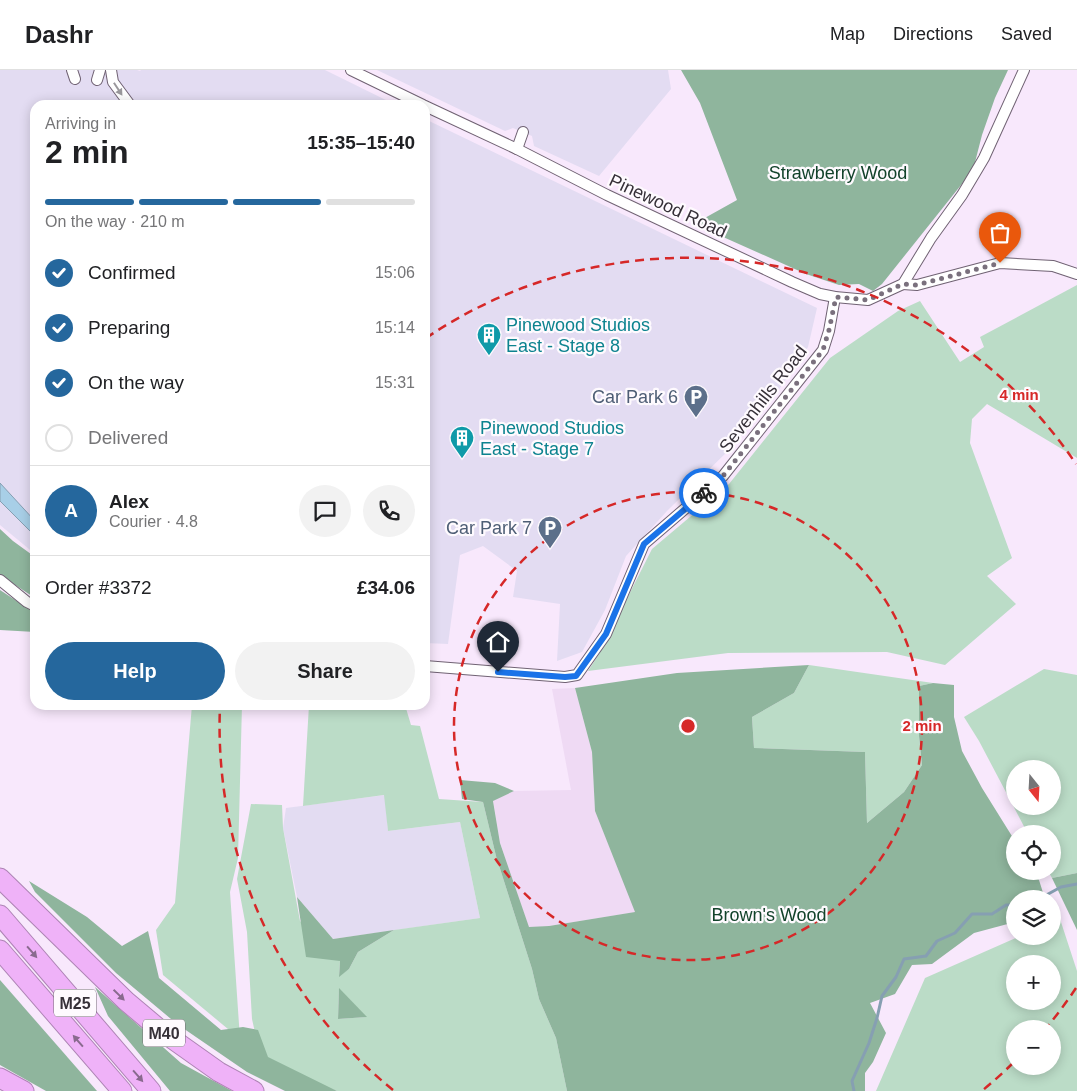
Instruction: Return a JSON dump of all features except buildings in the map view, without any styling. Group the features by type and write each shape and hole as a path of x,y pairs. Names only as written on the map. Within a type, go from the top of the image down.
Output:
{"highway":[{"name":"M40","path":"0,878 126,1001 164,1034 219,1072 254,1091"},
{"name":"M25","path":"0,915 151,1091"},
{"name":"M25","path":"0,950 122,1091"},
{"path":"0,1078 24,1091"}],"street":[{"path":"110,70 113,82 126,100"},
{"name":"Pinewood Road","path":"351,70 414,100"},
{"path":"1024,70 984,158 962,195 931,238 903,284 917,285 1000,263 1053,266 1077,274"},
{"name":"Pinewood Road","path":"430,108 517,149 607,195 820,294 868,300 903,284"},
{"path":"517,149 523,132"},
{"name":"Sevenhills Road","path":"430,666 565,677 576,676 606,634 644,544 723,476 823,350 836,297"},
{"path":"0,580 30,604"}],"shaded area":[{"path":"0,70 325,70 386,100 30,100 30,550 0,525"},
{"path":"377,70 668,70 671,89 599,176 534,146 532,136 513,128 505,131"},
{"path":"430,121 817,308 808,347 780,388 734,445 667,511 626,556 605,610 582,652 557,661 560,604 513,597 517,571 483,546 460,555 448,644 430,643"},
{"path":"575,688 592,752 595,811 636,912 529,928 500,843 493,800 514,791 571,790 552,689"},
{"path":"385,795 388,831 460,822 480,918 333,939 297,897 283,828 286,808"}],"green space":[{"name":"Strawberry Wood","path":"681,70 1008,70 995,98 982,135 973,170 882,284 873,291 859,284 839,285 806,274 694,224 737,200 700,103"},
{"path":"1077,285 1077,458 987,404 972,419 970,443 1012,558 987,576 1016,604 945,665 887,652 728,653 588,671 599,654 652,549 729,484 830,358 898,311 920,301 960,362 984,347 980,337"},
{"path":"0,529 30,553 30,595 0,575"},
{"path":"0,590 30,610 30,632 0,630"},
{"path":"809,665 933,683 919,686 919,736 922,765 904,792 867,823 865,752 754,748 752,717 794,693"},
{"name":"Brown's Wood","path":"809,665 794,693 752,717 754,748 865,752 867,823 904,792 922,765 919,736 919,686 933,683 954,685 954,717 962,751 1006,827 1006,880 1039,880 1042,890 1006,890 1006,924 974,933 932,964 912,965 895,994 870,1003 886,1033 873,1062 865,1073 865,1091 567,1091 556,1038 539,999 532,969 496,856 483,802 462,799 460,780 495,783 514,791 493,801 500,843 529,927 549,926 635,912 595,811 592,752 575,688 677,673"},
{"path":"1044,669 1077,675 1077,873 1061,876 1061,825 1023,825 1018,815 1061,815 1061,760 1006,760 1006,792 964,717"},
{"path":"192,710 242,710 238,858 230,892 240,1039 163,975 156,930 175,903"},
{"path":"309,710 406,710 411,725 420,726 439,799 483,802 496,856 532,969 539,999 556,1038 567,1091 337,1091 262,1064 252,1019 247,932 237,879 251,804 282,805 283,828 300,921 340,961 339,976 349,969 358,952 394,930 480,918 460,822 388,831 384,795 303,806","holes":["339,989 366,1017 338,1019"]},
{"path":"1077,873 1077,930 1061,897 1061,890 1058,890 1053,880 1061,880 1061,876"},
{"path":"29,881 87,917 122,946 148,931 159,978 221,1030 243,1027 258,1030 268,1057 337,1091 285,1091 247,1072 177,1024 116,973 35,892"},
{"path":"297,897 333,939 394,930 358,952 349,969 339,977 340,961 306,957"},
{"path":"1061,922 1077,971 1077,1091 876,1091 925,978 1006,942 1006,945 1061,945"},
{"path":"0,980 97,1091 46,1091 0,1065"},
{"path":"95,987 181,1063 232,1091 170,1091 108,1016"},
{"path":"339,988 367,1017 338,1019"}],"water":[{"path":"0,483 30,516 30,531 0,501"}],"waterway":[{"path":"1056,890 1077,884"},
{"path":"854,1091 852,1081 869,1043 882,996 896,977 904,959 926,956 937,941 955,933 972,914 992,914 1006,905"}],"way so far":[{"path":"704,493 723,476 823,350 836,297 868,300 903,284 917,285 1000,263"}],"place":[{"name":"Pinewood Studios East - Stage 8","path":"489,356"},
{"name":"Car Park 6","path":"696,418"},
{"name":"Pinewood Studios East - Stage 7","path":"462,459"},
{"name":"Car Park 7","path":"550,549"}],"route":[{"path":"498,672 565,677 576,676 606,634 644,544 704,493"}]}
